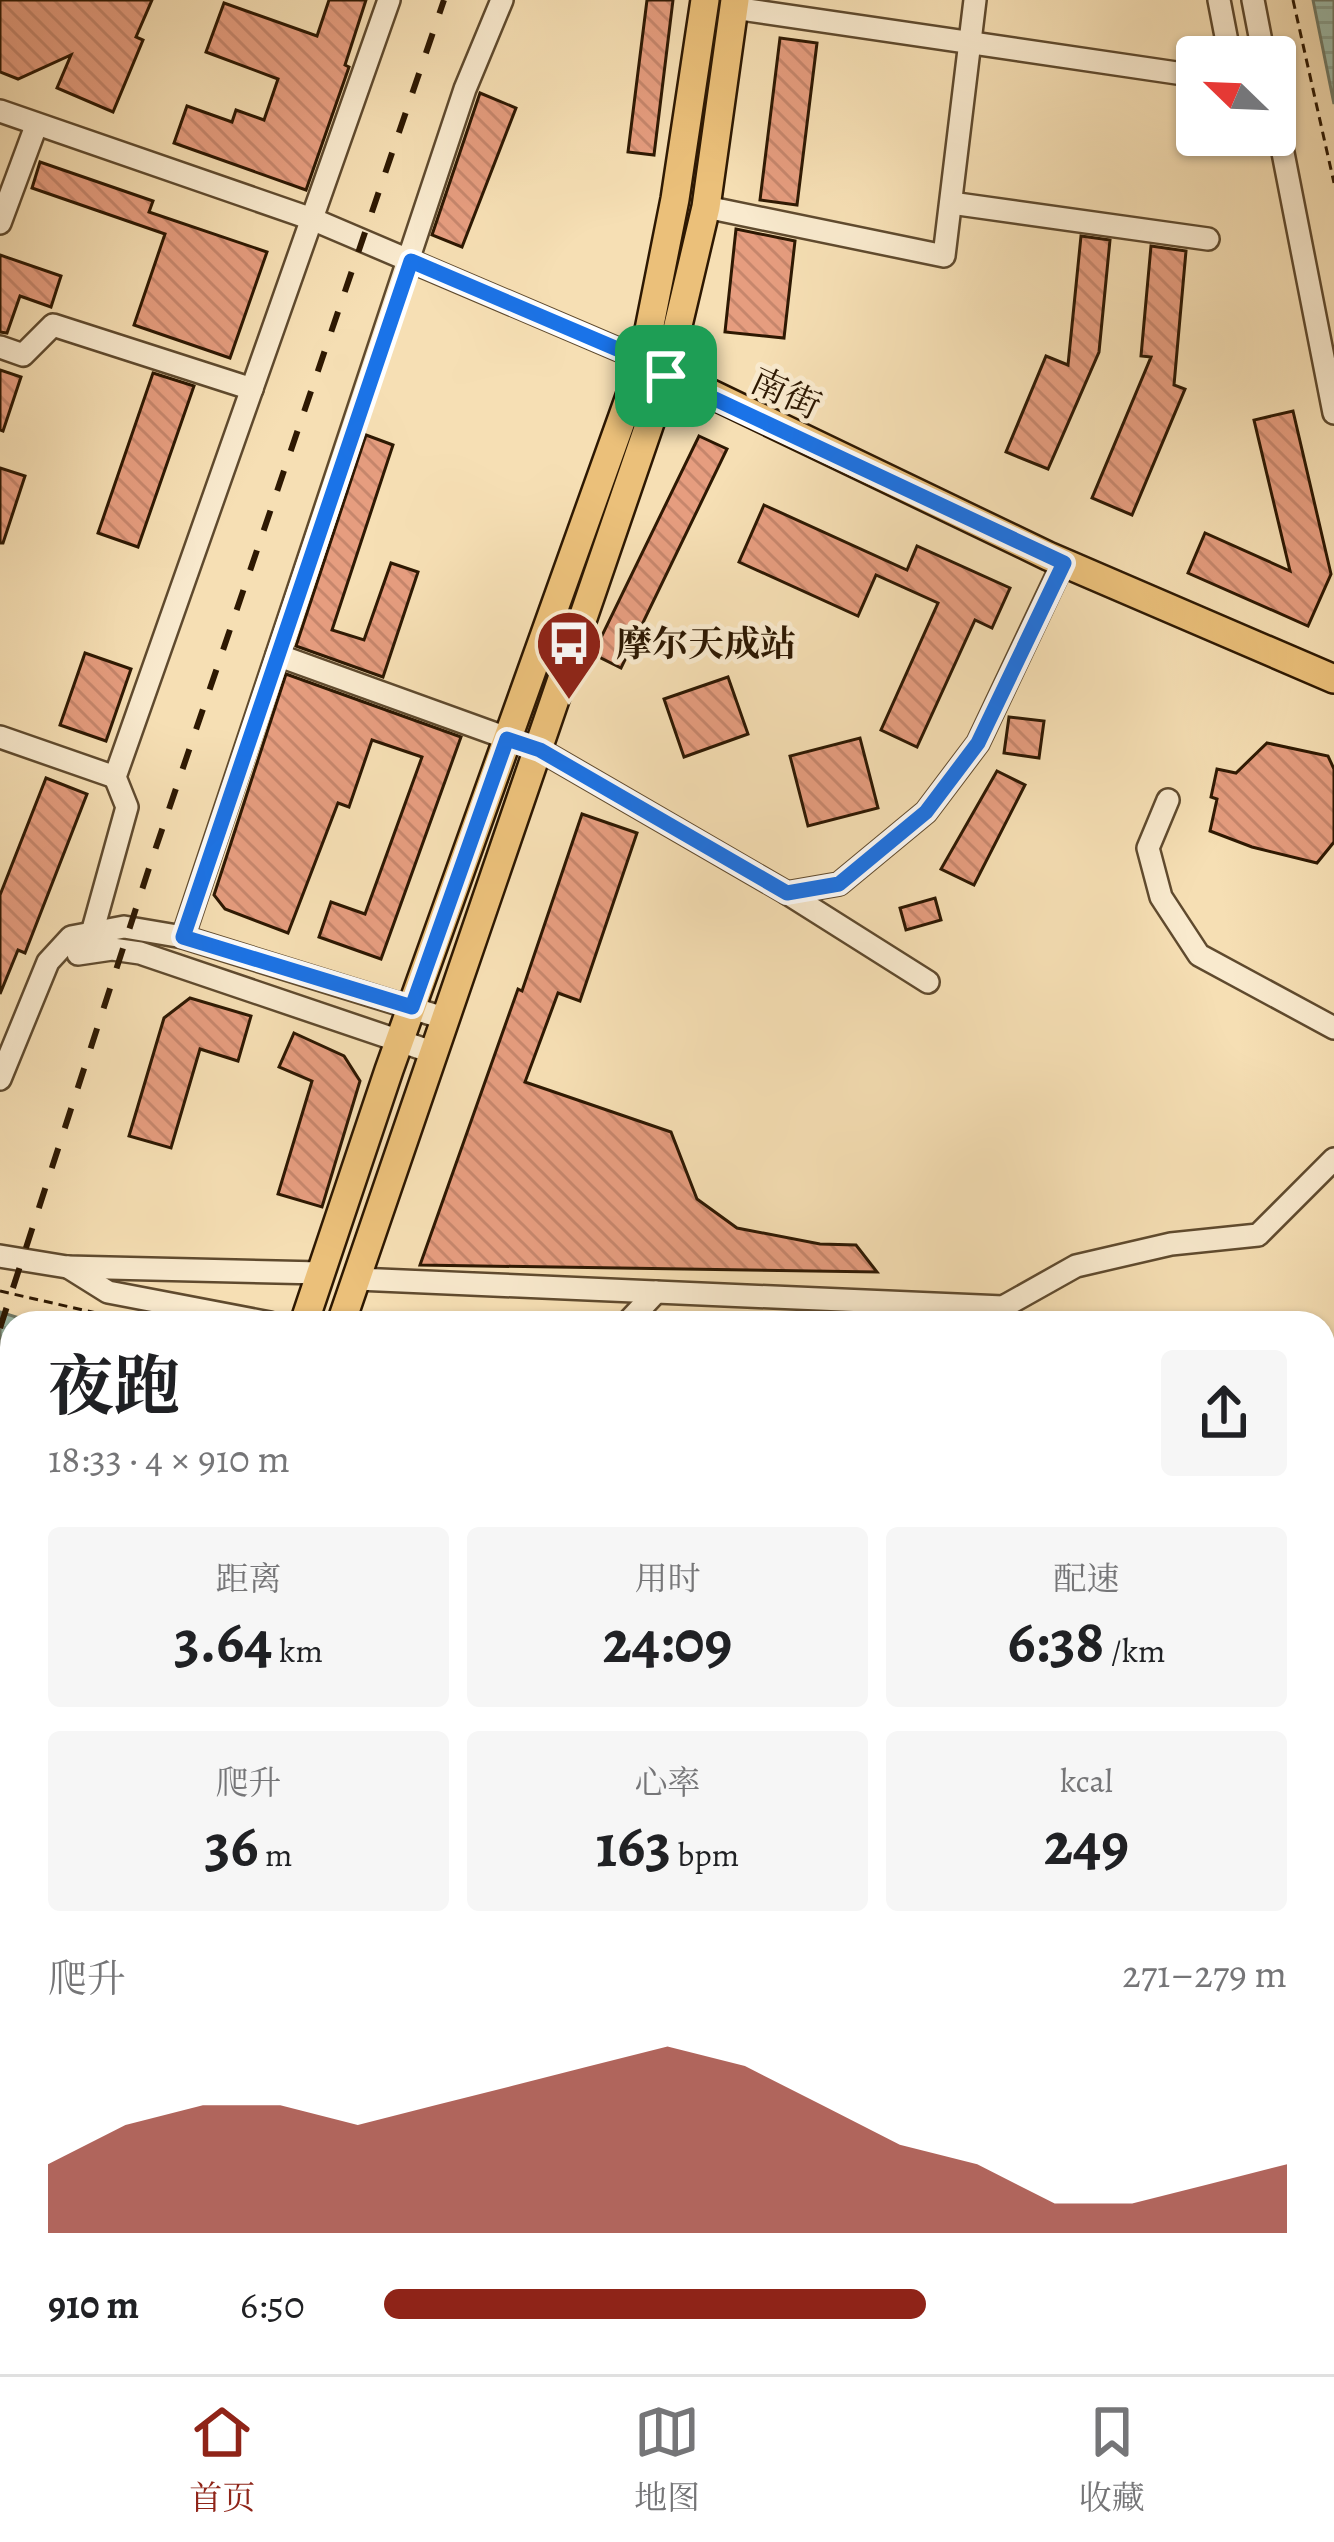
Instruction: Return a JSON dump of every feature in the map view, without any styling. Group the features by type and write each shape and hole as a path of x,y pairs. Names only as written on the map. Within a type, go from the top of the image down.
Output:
{"main road":[{"path":"307,1311 507,739 654,368 705,0"},
{"path":"346,1311 540,750 706,207 735,4"},
{"name":"南街","path":"654,368 1064,563 1334,679"}],"street":[{"path":"89,942 127,807 115,777 389,0"},
{"path":"183,937 465,89 502,0"},
{"path":"706,207 944,256 975,0"},
{"path":"1219,0 1227,36"},
{"path":"1253,0 1260,36"},
{"path":"735,4 1176,73"},
{"name":"南街","path":"0,111 312,218 654,368"},
{"path":"0,223 36,126"},
{"path":"1284,156 1334,413"},
{"path":"951,203 1208,239"},
{"path":"0,347 23,355 53,325 252,389"},
{"path":"787,893 839,884 926,812 978,743 1064,563"},
{"path":"277,655 540,750 787,893 928,982"},
{"path":"0,736 115,777"},
{"path":"1168,800 1148,848 1161,897 1199,955 1334,1028"},
{"path":"89,942 124,927 183,937 446,1019"},
{"path":"0,1079 48,962 71,937 140,953 435,1053"},
{"path":"357,1279 1004,1307 1076,1266 1171,1244 1258,1235 1334,1160"},
{"path":"0,1256 67,1267 321,1273"},
{"path":"67,1267 108,1292 208,1311"},
{"path":"638,1311 656,1292"}],"path":[{"path":"1293,0 1334,183"},
{"path":"0,1291 88,1311"}],"shaded area":[{"path":"1313,0 1334,0 1334,104"}],"building":[{"path":"0,0 152,0 136,37 143,40 113,112 57,88 71,55 18,79 0,72"},
{"path":"329,0 366,0 345,65 349,67 306,190 174,143 187,106 232,122 236,110 264,120 278,79 206,52 224,3 317,36"},
{"path":"647,0 673,0 654,155 628,152"},
{"path":"780,38 817,43 797,205 760,200"},
{"path":"480,93 516,108 462,247 432,235"},
{"path":"40,162 153,201 149,212 267,252 230,358 134,325 165,234 32,188"},
{"path":"736,229 795,241 784,338 725,332"},
{"path":"1081,236 1110,240 1099,352 1048,469 1006,452 1046,356 1068,365"},
{"path":"1151,246 1186,251 1174,385 1185,389 1132,515 1092,498 1151,357 1141,356"},
{"path":"0,255 61,276 51,307 20,296 7,333 0,332"},
{"path":"0,370 21,377 3,431 0,430"},
{"path":"153,373 194,386 138,547 98,533"},
{"path":"1293,411 1331,574 1308,626 1188,573 1205,533 1290,571 1254,420"},
{"path":"366,435 393,445 332,630 364,640 391,563 418,572 383,677 296,646"},
{"path":"699,436 727,449 621,668 593,654"},
{"path":"0,468 25,476 3,543 0,543"},
{"path":"764,505 907,570 917,546 1010,588 992,628 975,620 917,747 881,730 938,603 876,575 858,616 739,562"},
{"path":"85,653 131,669 106,741 60,725"},
{"path":"286,674 461,737 381,959 319,937 331,902 365,914 422,757 372,740 349,807 338,803 288,933 225,909 214,895"},
{"path":"728,677 748,734 684,757 664,699"},
{"path":"1009,717 1044,721 1039,758 1004,753"},
{"path":"860,738 878,808 808,826 790,756"},
{"path":"1267,743 1328,756 1334,769 1334,842 1317,863 1210,831 1217,769 1236,773"},
{"path":"997,771 1025,785 974,885 941,869"},
{"path":"46,778 87,794 25,953 18,950 0,994 0,895"},
{"path":"582,814 637,833 580,1001 558,993 525,1082 671,1132 697,1199 737,1228 820,1244 856,1245 877,1272 420,1265"},
{"path":"935,898 941,920 906,930 900,908"},
{"path":"190,998 251,1016 238,1061 200,1049 171,1148 129,1136 164,1018"},
{"path":"294,1033 344,1056 360,1081 322,1207 278,1194 312,1081 279,1067"}],"railway":[{"path":"6,1311 151,862 444,0"}],"place":[{"name":"摩尔天成站","path":"569,702"}],"route":[{"path":"411,261 643,360 666,376 1064,563 978,743 926,812 839,884 787,893 540,750 507,739 412,1007 183,937 411,261"}]}
